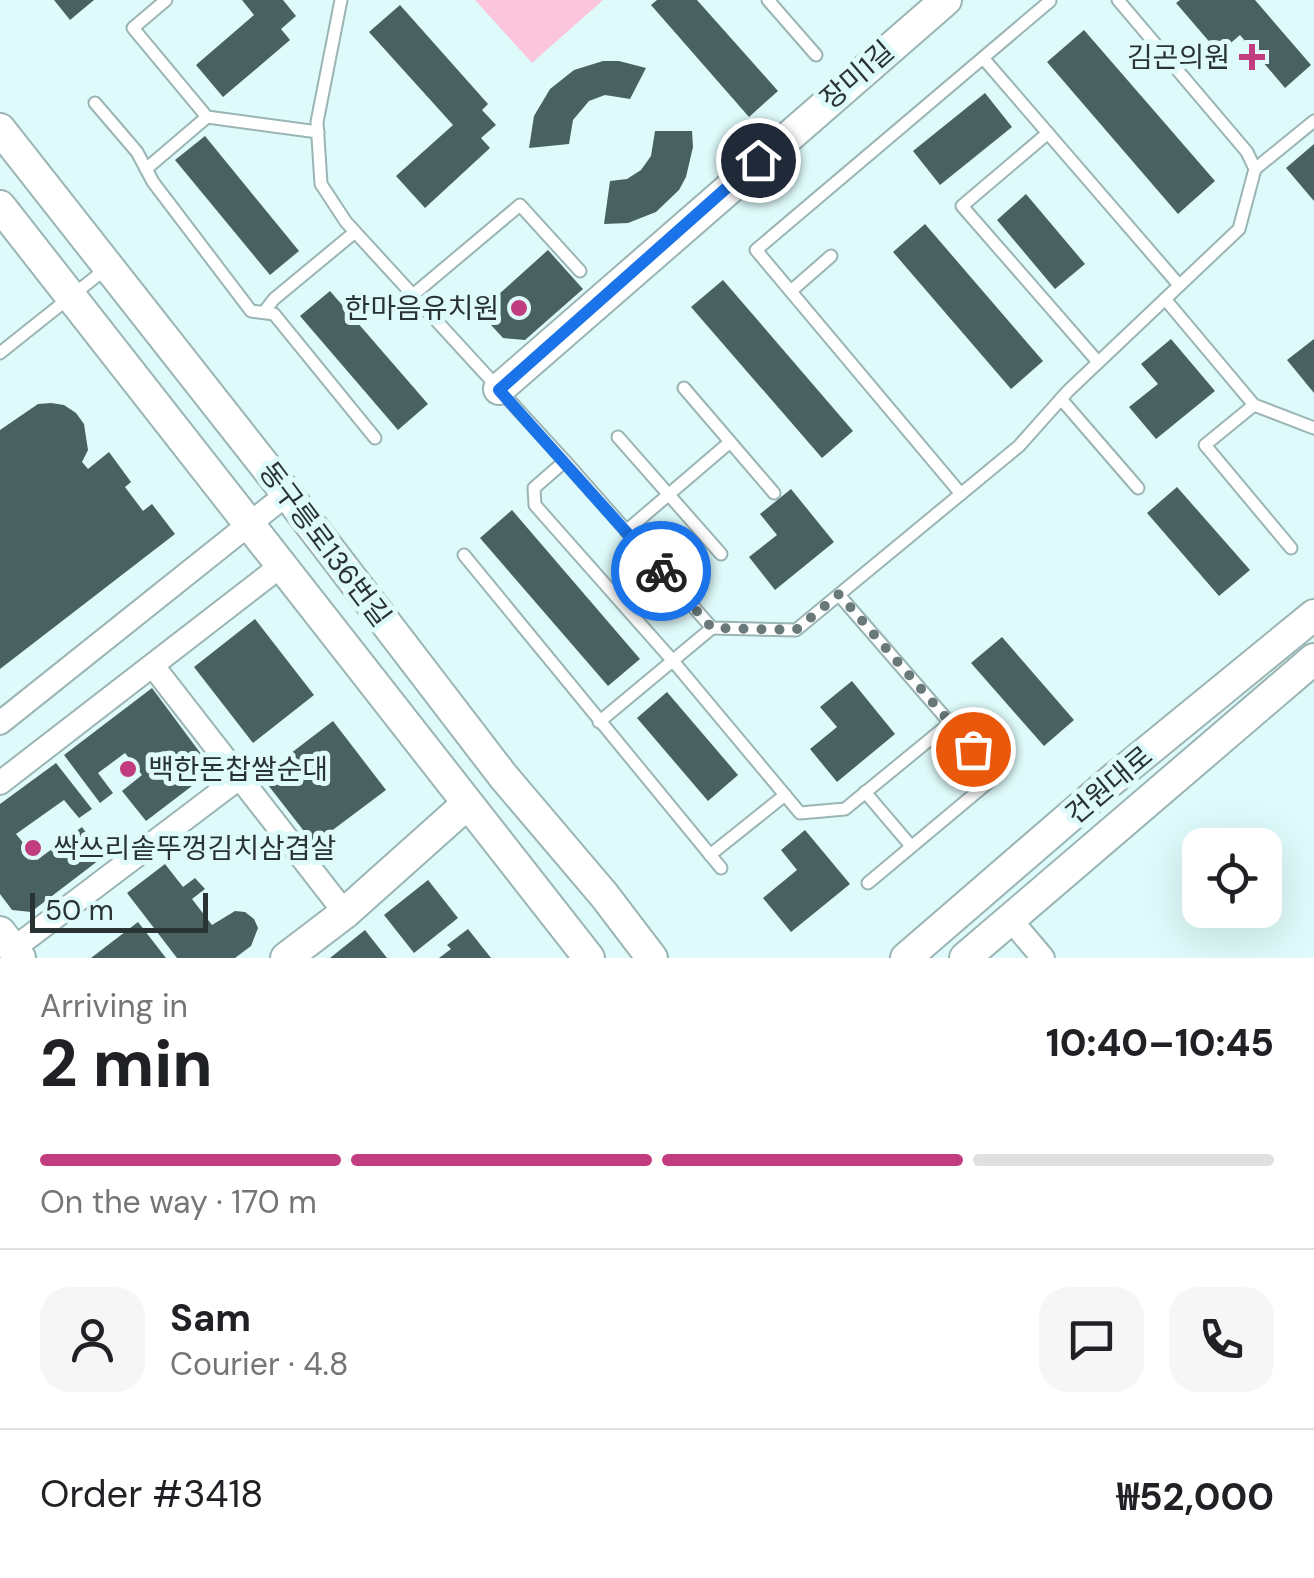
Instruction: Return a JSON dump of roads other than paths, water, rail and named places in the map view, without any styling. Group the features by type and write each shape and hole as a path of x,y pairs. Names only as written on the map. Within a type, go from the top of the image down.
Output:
{"street":[{"name":"장미1길","path":"499,390 946,0"},
{"name":"동구릉로136번길","path":"0,129 503,776 652,958"},
{"name":"동구릉로136번길","path":"0,206 584,953"},
{"path":"0,723 287,494"},
{"path":"0,783 282,565"},
{"name":"건원대로","path":"906,958 1111,781 1314,615"},
{"path":"153,666 345,913"},
{"name":"건원대로","path":"965,958 1309,674"},
{"path":"11,946 240,778"},
{"path":"286,958 345,913 468,804"},
{"path":"1010,920 1043,958"}],"lane":[{"path":"166,0 133,28 207,118 318,132"},
{"path":"341,0 318,132 321,184 355,232 565,460 712,628"},
{"path":"768,0 816,55"},
{"path":"1118,0 1247,152 1255,169"},
{"path":"961,494 756,250 1050,2"},
{"path":"983,58 1180,285"},
{"path":"95,103 138,152 146,169 251,311 274,314 375,438"},
{"path":"146,169 207,118"},
{"path":"599,722 712,628 796,630 1019,446 1098,362 1239,229 1255,169 1314,122"},
{"path":"1048,133 962,206 1098,362"},
{"path":"414,294 520,205 580,271"},
{"path":"264,312 274,298 355,232"},
{"path":"790,291 831,256"},
{"path":"0,352 108,267"},
{"path":"1165,299 1254,405 1314,428"},
{"path":"684,388 774,493"},
{"path":"1061,399 1138,488"},
{"path":"1254,405 1206,446 1291,548"},
{"path":"618,438 721,554"},
{"path":"626,531 730,442"},
{"path":"565,460 534,488 535,506 673,660 800,812 844,808 950,722"},
{"path":"464,555 721,868"},
{"path":"839,594 996,776 868,883"},
{"path":"865,792 910,846"},
{"path":"710,855 785,795"}],"place":[{"name":"김곤의원","path":"1252,57"},
{"name":"한마음유치원","path":"519,308"},
{"name":"백한돈찹쌀순대","path":"128,769"},
{"name":"싹쓰리솥뚜껑김치삼겹살","path":"33,848"}]}
